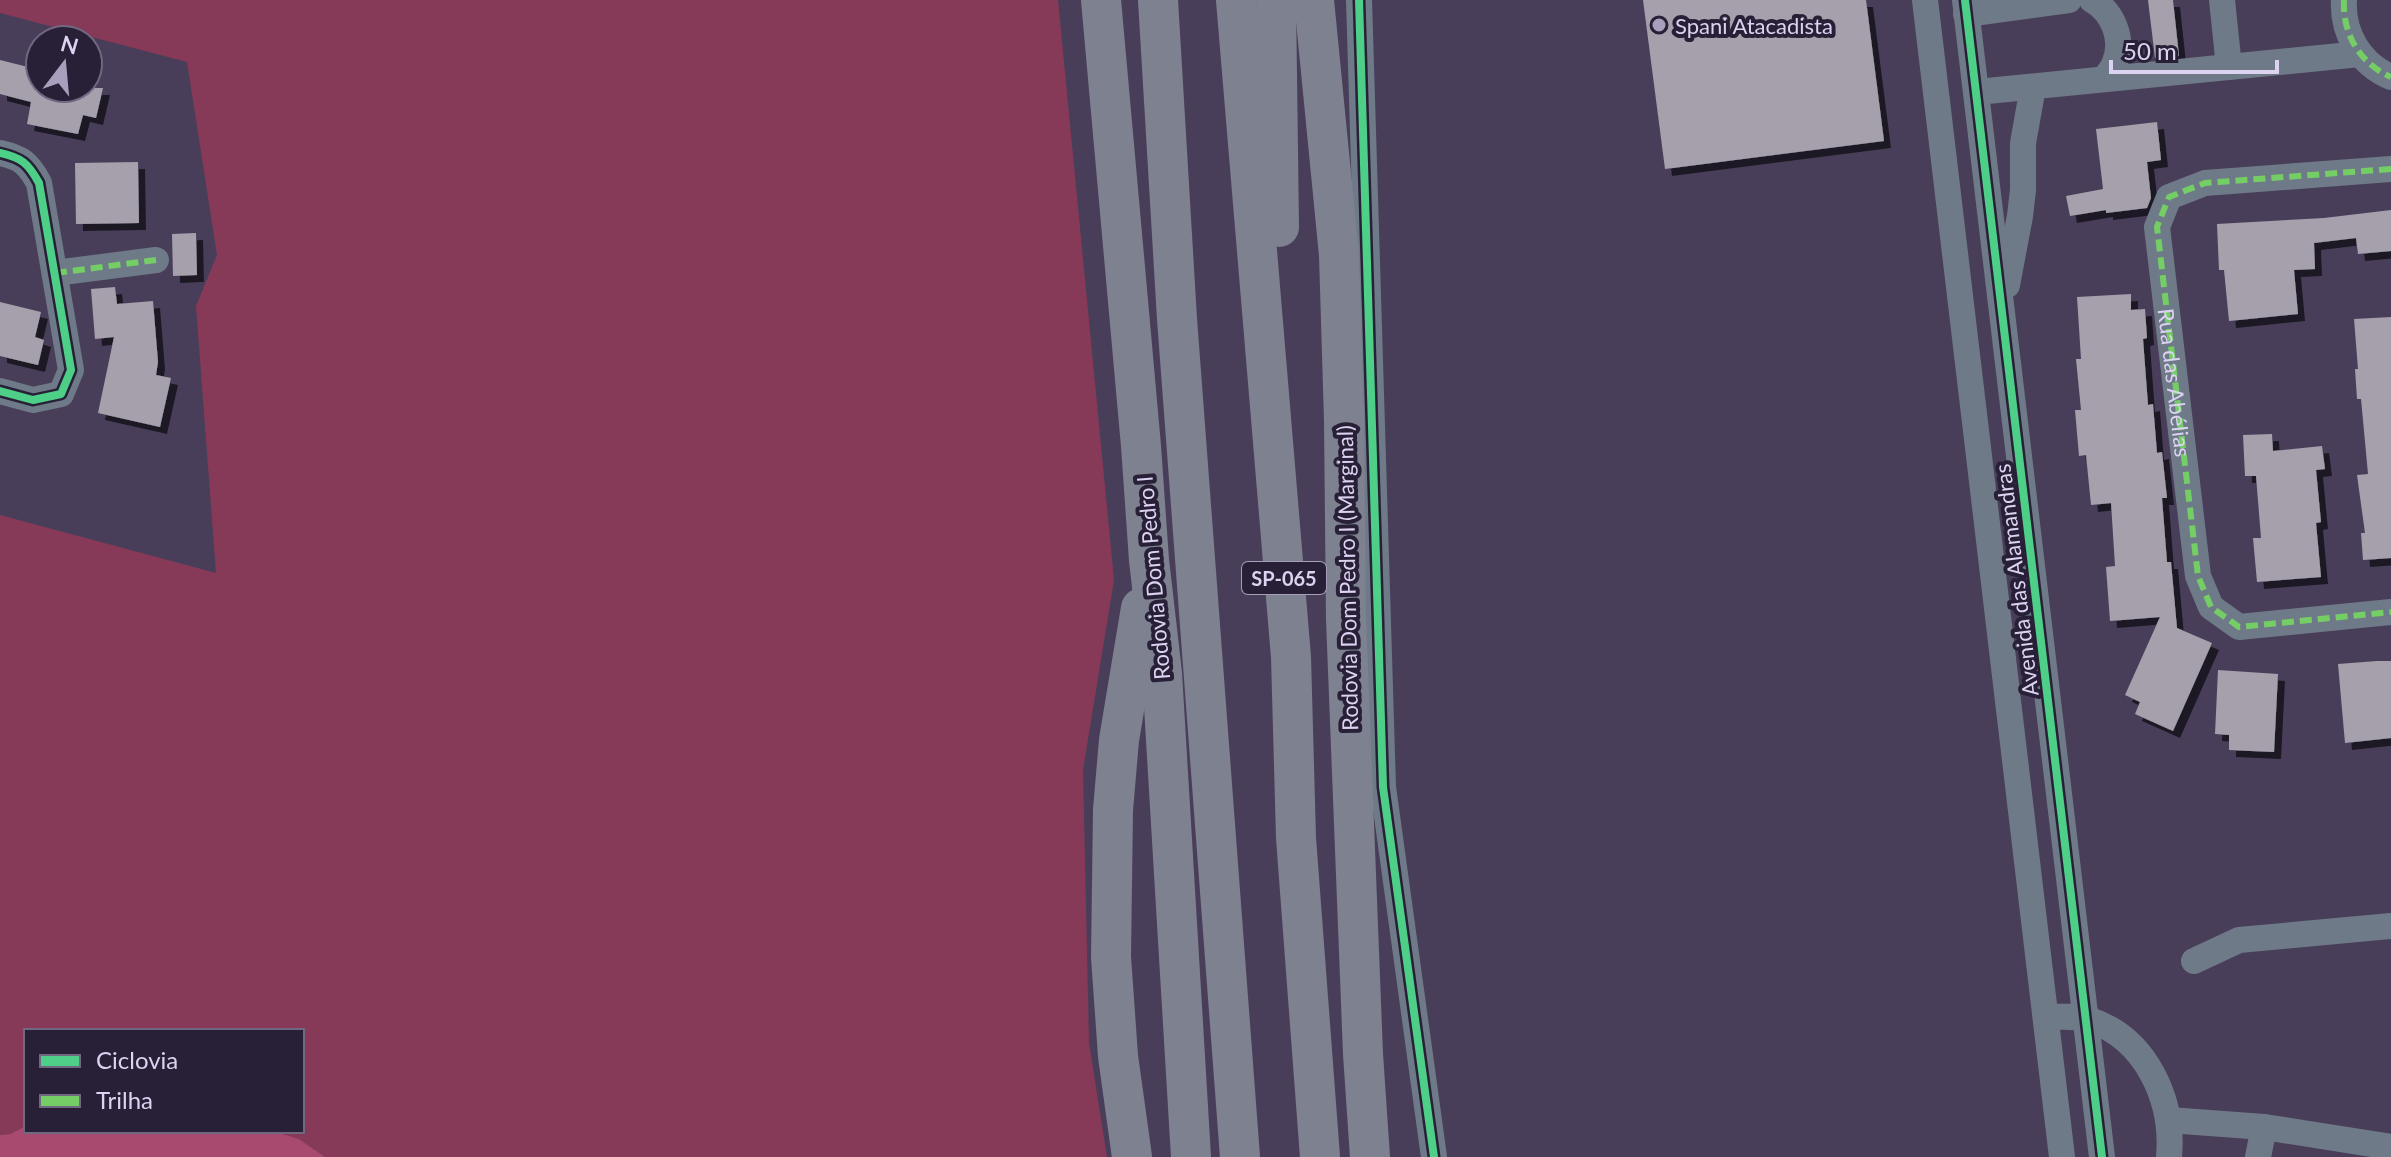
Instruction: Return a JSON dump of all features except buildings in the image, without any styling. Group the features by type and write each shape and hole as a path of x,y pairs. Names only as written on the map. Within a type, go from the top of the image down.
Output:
{"highway":[{"name":"Rodovia Dom Pedro I","path":"1101,0 1149,560 1162,673 1191,1157"},
{"name":"SP-065","path":"1236,0 1291,657 1296,838 1320,1157"},
{"path":"1276,0 1283,567"},
{"name":"Rodovia Dom Pedro I (Marginal)","path":"1314,0 1339,255 1346,619 1363,1054 1370,1157"},
{"name":"Rodovia Dom Pedro I","path":"1158,11 1179,348 1240,1157"},
{"path":"1132,1157 1118,1056 1111,957 1113,810 1119,740 1149,560"},
{"path":"1356,883 1394,1157"}],"street":[{"path":"1359,0 1383,787 1434,1157"},
{"name":"Avenida das Alamandras","path":"1925,0 2062,1157"},
{"path":"1965,7 2069,0"},
{"path":"2092,0 2103,6 2114,20 2116,62 2104,79"},
{"path":"2222,0 2229,67"},
{"path":"2344,0 2349,34 2360,54 2381,73 2391,77"},
{"name":"Avenida das Alamandras","path":"1965,7 2102,1157"},
{"path":"1977,92 2360,54"},
{"path":"2002,307 2020,216 2023,143 2033,87"},
{"path":"0,153 29,165 39,183 71,370 61,394 33,400 0,391"},
{"name":"Rua das Abélias","path":"2391,169 2205,183 2169,197 2157,227 2198,576 2211,607 2239,627 2391,612"},
{"path":"55,273 156,260"},
{"path":"1980,466 2002,472 2021,462"},
{"path":"2194,961 2239,940 2391,926"},
{"path":"2046,1017 2086,1018 2105,1026 2135,1050 2157,1082 2169,1120 2169,1157"},
{"path":"2169,1120 2264,1127 2389,1150"},
{"path":"2258,1157 2264,1127"}],"shaded area":[{"path":"0,0 1058,0 1114,580 1083,770 1089,1043 1107,1157 325,1157 299,1139 280,1133 304,1133 304,1029 24,1029 24,1127 0,1135 0,515 216,573 196,306 217,255 187,62 104,40 104,24 42,24 0,13"},
{"path":"24,1127 24,1133 280,1133 299,1139 325,1157 0,1157 0,1135"}],"marked path":[{"path":"2344,0 2346,24 2355,46 2370,64 2391,77"},
{"path":"2391,169 2205,183 2169,197 2157,227 2198,576 2211,607 2239,627 2391,612"},
{"path":"55,273 156,260"}],"cycle path":[{"path":"1359,0 1383,787 1434,1157"},
{"path":"1965,0 2102,1157"},
{"path":"0,153 24,162 39,183 71,370 61,394 33,400 0,391"}],"place":[{"name":"Spani Atacadista","path":"1659,25"}]}
